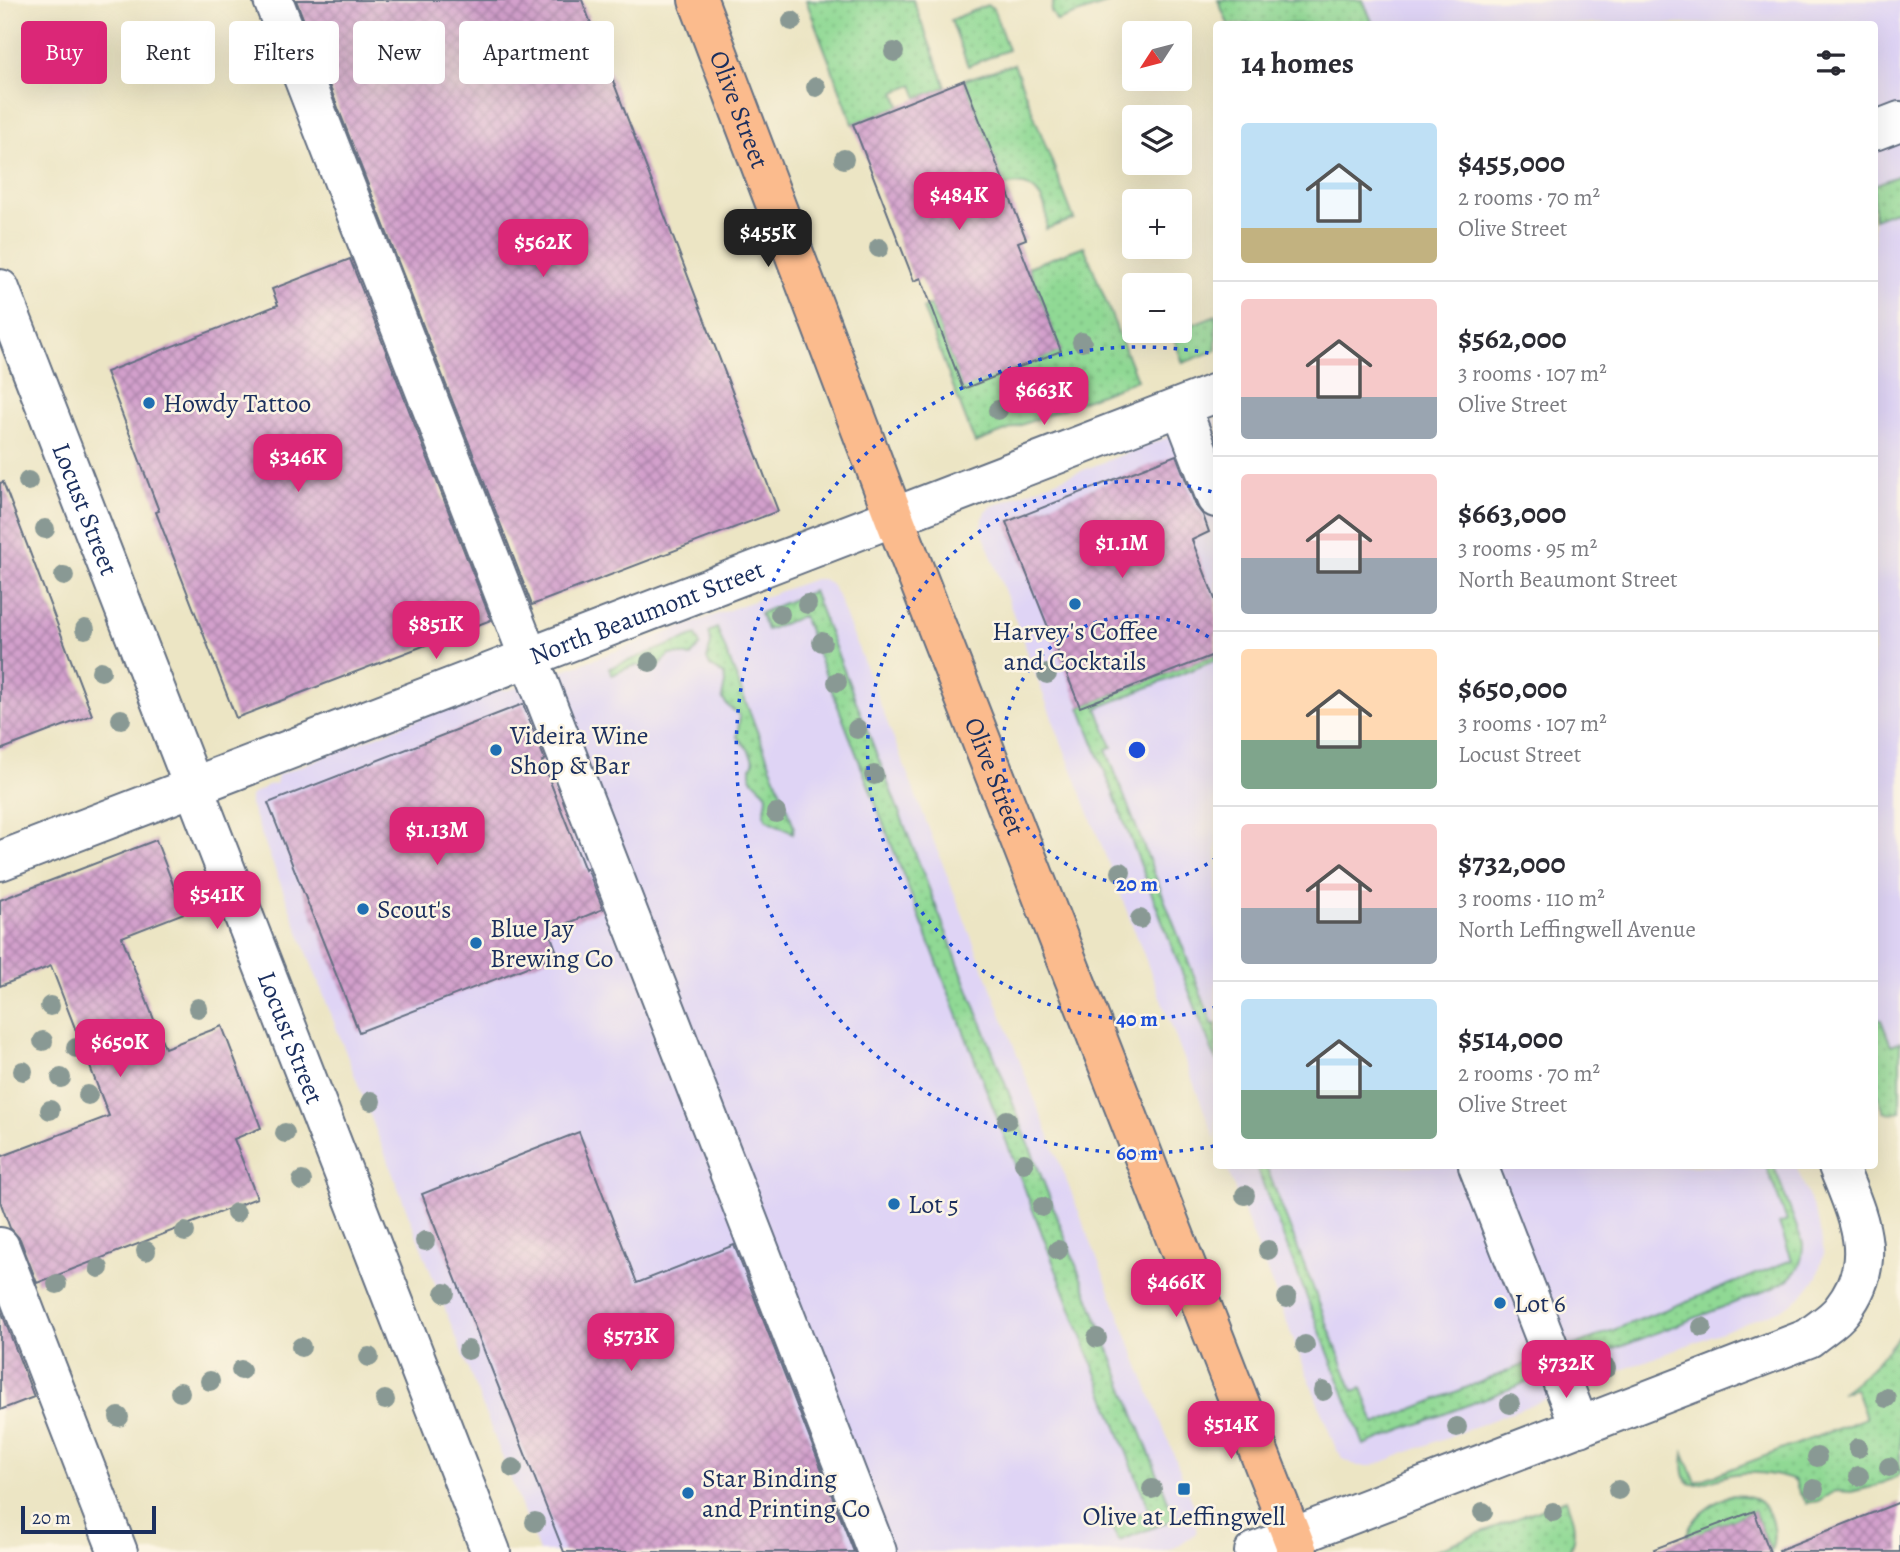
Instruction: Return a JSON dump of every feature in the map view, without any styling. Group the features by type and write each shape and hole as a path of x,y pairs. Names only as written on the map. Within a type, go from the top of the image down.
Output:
{"main road":[{"name":"Olive Street","path":"698,0 894,517 1295,1545"}],"street":[{"path":"273,0 877,1552"},
{"path":"1878,129 1900,121"},
{"name":"Locust Street","path":"0,289 491,1552"},
{"name":"North Beaumont Street","path":"0,861 1213,394"},
{"path":"1181,407 1213,490"},
{"path":"1479,1169 1580,1427"},
{"path":"1254,1552 1295,1545 1580,1427 1809,1338 1842,1311 1859,1281 1864,1265 1865,1250 1858,1215 1839,1169"},
{"path":"0,1247 118,1552"}],"shaded area":[{"path":"1270,0 1900,0 1900,1051 1878,1059 1878,21 1278,21"},
{"path":"1213,419 1213,1133 981,528 985,511"},
{"path":"814,579 823,579 830,583 837,594 1197,1514 1196,1533 1176,1547 1162,1552 539,1552 250,805 250,796 268,785 276,784 278,775 495,689 509,690"},
{"name":"Lot 6","path":"1227,1169 1797,1169 1818,1220 1824,1253 1817,1277 1801,1297 1784,1308 1372,1466 1356,1466 1344,1459 1336,1449"}],"green space":[{"path":"806,0 913,0 946,87 918,98 913,85 895,92 900,106 853,124"},
{"path":"1054,0 1117,0 1057,21 1051,11"},
{"path":"1218,0 1363,0 1372,21 1227,21"},
{"path":"987,5 993,8 1008,50 968,66 951,20"},
{"path":"1014,64 1074,219 1046,229 1045,209 1038,194 1024,185 1005,186 964,80"},
{"path":"1900,175 1900,209 1878,217 1878,183"},
{"path":"1084,246 1137,380 975,443 923,308 931,305 963,388 1061,351 1028,267"},
{"path":"1213,316 1213,351 1183,363 1176,343 1192,343 1192,325"},
{"path":"813,591 1175,1519 1119,1541 1111,1526 1149,1510 803,616 767,630 760,613"},
{"path":"717,628 794,826 793,833 767,820 764,814 767,794 751,777 754,762 748,749 737,737 740,716 722,698 724,675 710,666 707,659 711,643 708,632"},
{"path":"696,635 700,645 690,657 673,654 657,668 647,670 633,666 612,675 609,668"},
{"path":"1213,655 1213,661 1097,708 1112,747 1106,749 1213,1025 1213,1053 1080,707"},
{"path":"1878,1019 1881,1020 1891,1045 1900,1042 1900,1111 1884,1111 1878,1095"},
{"path":"1257,1169 1267,1169 1353,1391 1362,1388 1375,1424 1533,1361 1538,1378 1364,1445"},
{"path":"1767,1169 1775,1169 1803,1244 1801,1259 1793,1275 1775,1287 1576,1364 1570,1347 1792,1260 1779,1224 1787,1221"},
{"path":"1900,1334 1898,1476 1876,1486 1851,1492 1835,1491 1818,1501 1807,1503 1795,1481 1773,1475 1734,1474 1697,1484 1686,1479 1683,1469 1684,1453 1696,1482 1866,1418 1855,1388 1841,1393 1873,1366"},
{"path":"1730,1495 1751,1497 1765,1508 1772,1521 1774,1537 1771,1552 1754,1511 1706,1529 1714,1552 1684,1552 1692,1524 1704,1511"},
{"path":"1566,1499 1574,1525 1569,1552 1431,1552"}],"building":[{"path":"296,0 582,0 590,21 459,21 459,84 614,83 778,511 532,605 329,84 339,84 339,21 304,21"},
{"path":"964,80 1026,239 1018,242 1061,351 963,389 921,278 914,281 853,124"},
{"path":"350,259 491,620 236,718 156,512 159,511 106,372 278,305 272,289"},
{"path":"1176,455 1209,532 1192,540 1213,594 1213,655 1080,707 1006,522"},
{"path":"3,482 92,715 0,750 0,483"},
{"path":"523,704 545,760 542,761 603,909 549,931 558,955 359,1032 268,803"},
{"path":"156,840 184,913 122,937 165,1048 222,1026 261,1128 234,1139 257,1198 37,1283 20,1239 10,1228 0,1201 0,1157 109,1116 51,966 0,986 0,900"},
{"path":"579,1132 637,1283 734,1245 854,1552 564,1552 422,1194"},
{"path":"0,1308 34,1397 0,1410"},
{"path":"1900,1502 1900,1552 1779,1550"},
{"path":"1754,1511 1770,1552 1655,1552 1654,1549"}],"place":[{"name":"Howdy Tattoo","path":"149,403"},
{"name":"Harvey's Coffee and Cocktails","path":"1075,604"},
{"name":"Videira Wine Shop & Bar","path":"496,750"},
{"name":"Scout's","path":"363,909"},
{"name":"Blue Jay Brewing Co","path":"476,943"},
{"name":"Lot 5","path":"894,1204"},
{"name":"Lot 6","path":"1500,1303"},
{"name":"Olive at Leffingwell","path":"1184,1489"},
{"name":"Star Binding and Printing Co","path":"688,1493"}]}
